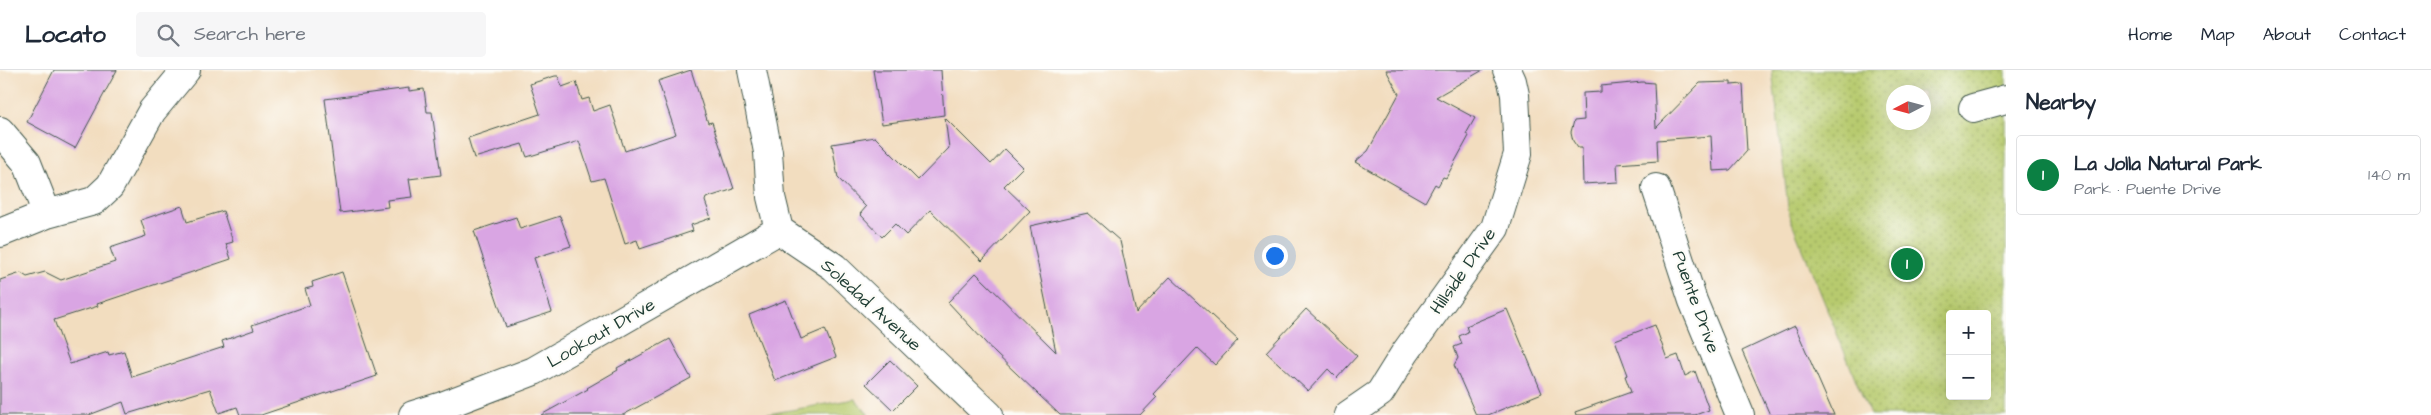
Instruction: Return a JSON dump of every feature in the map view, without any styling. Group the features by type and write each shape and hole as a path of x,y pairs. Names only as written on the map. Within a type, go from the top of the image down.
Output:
{"street":[{"path":"0,233 47,214 94,201 110,186 152,110 186,70"},
{"path":"752,70 768,152 771,197 778,230"},
{"name":"Hillside Drive","path":"1348,415 1380,393 1405,353 1495,228 1518,154 1515,95 1512,80 1507,70"},
{"path":"1973,108 2006,99"},
{"path":"0,131 27,162 47,214"},
{"name":"Puente Drive","path":"1656,188 1693,301 1740,415"},
{"name":"Lookout Drive","path":"413,415 534,371 778,230"},
{"name":"Soledad Avenue","path":"778,230 834,267 989,415"}],"green space":[{"path":"1772,70 2006,70 2006,415 1870,415 1789,215"},
{"path":"855,399 869,415 762,415"}],"building":[{"path":"54,70 117,70 75,148 27,122"},
{"path":"691,70 708,123 712,122 734,189 706,198 705,201 711,218 691,225 693,231 640,249 637,240 625,244 604,178 592,181 579,141 527,157 522,144 474,158 468,138 540,114 530,84 555,76 558,76 562,87 576,82 582,100 589,98 593,111 610,105 625,151 676,134 658,81"},
{"path":"873,70 941,70 944,115 882,124"},
{"path":"1386,70 1483,70 1436,97 1475,118 1466,134 1469,136 1446,178 1443,177 1438,186 1435,184 1425,202 1355,162 1368,151 1399,94"},
{"path":"1642,82 1654,83 1656,128 1700,83 1731,82 1731,85 1743,84 1747,151 1730,170 1713,171 1711,136 1657,140 1658,161 1617,164 1618,182 1583,184 1582,148 1578,148 1573,141 1571,132 1574,121 1584,120 1583,93 1601,92 1601,86"},
{"path":"409,88 409,91 424,89 427,112 432,112 441,175 409,179 412,197 387,200 388,207 340,213 325,99"},
{"path":"945,118 991,164 1005,149 1023,167 1004,186 1030,211 982,261 930,210 906,235 895,224 882,237 860,214 866,207 838,178 832,144 875,137 918,180 949,148"},
{"path":"182,206 187,222 223,211 233,242 226,244 231,259 54,320 70,364 108,352 109,355 124,351 132,377 224,347 222,341 254,330 252,325 310,305 305,289 313,287 312,282 342,272 377,376 261,415 240,415 237,407 219,413 210,389 127,414 123,402 89,415 0,415 0,280 21,273 27,277 45,272 61,280 115,262 110,248 146,236 141,220"},
{"path":"1088,213 1120,241 1136,313 1170,277 1238,340 1215,365 1197,348 1154,394 1157,397 1140,415 1060,415 995,353 948,302 976,273 1056,352 1030,226"},
{"path":"560,216 571,246 534,258 552,312 506,327 474,231 516,217 520,229"},
{"path":"786,300 801,339 825,329 836,357 775,381 749,315"},
{"path":"1306,309 1357,356 1337,378 1328,369 1308,391 1266,352"},
{"path":"1507,309 1542,393 1488,415 1476,415 1454,365 1458,358 1454,347 1462,344 1459,336 1468,332 1466,326"},
{"path":"1655,325 1667,359 1678,355 1685,376 1695,371 1709,410 1695,415 1576,415 1575,412 1631,392 1625,376 1628,375 1615,340"},
{"path":"1795,326 1834,415 1770,415 1742,351"},
{"path":"670,339 691,378 623,415 541,415 588,389 618,370 617,368"},
{"path":"890,360 917,386 893,410 866,384"}],"place":[{"name":"La Jolla Natural Park","path":"1907,264"}]}
